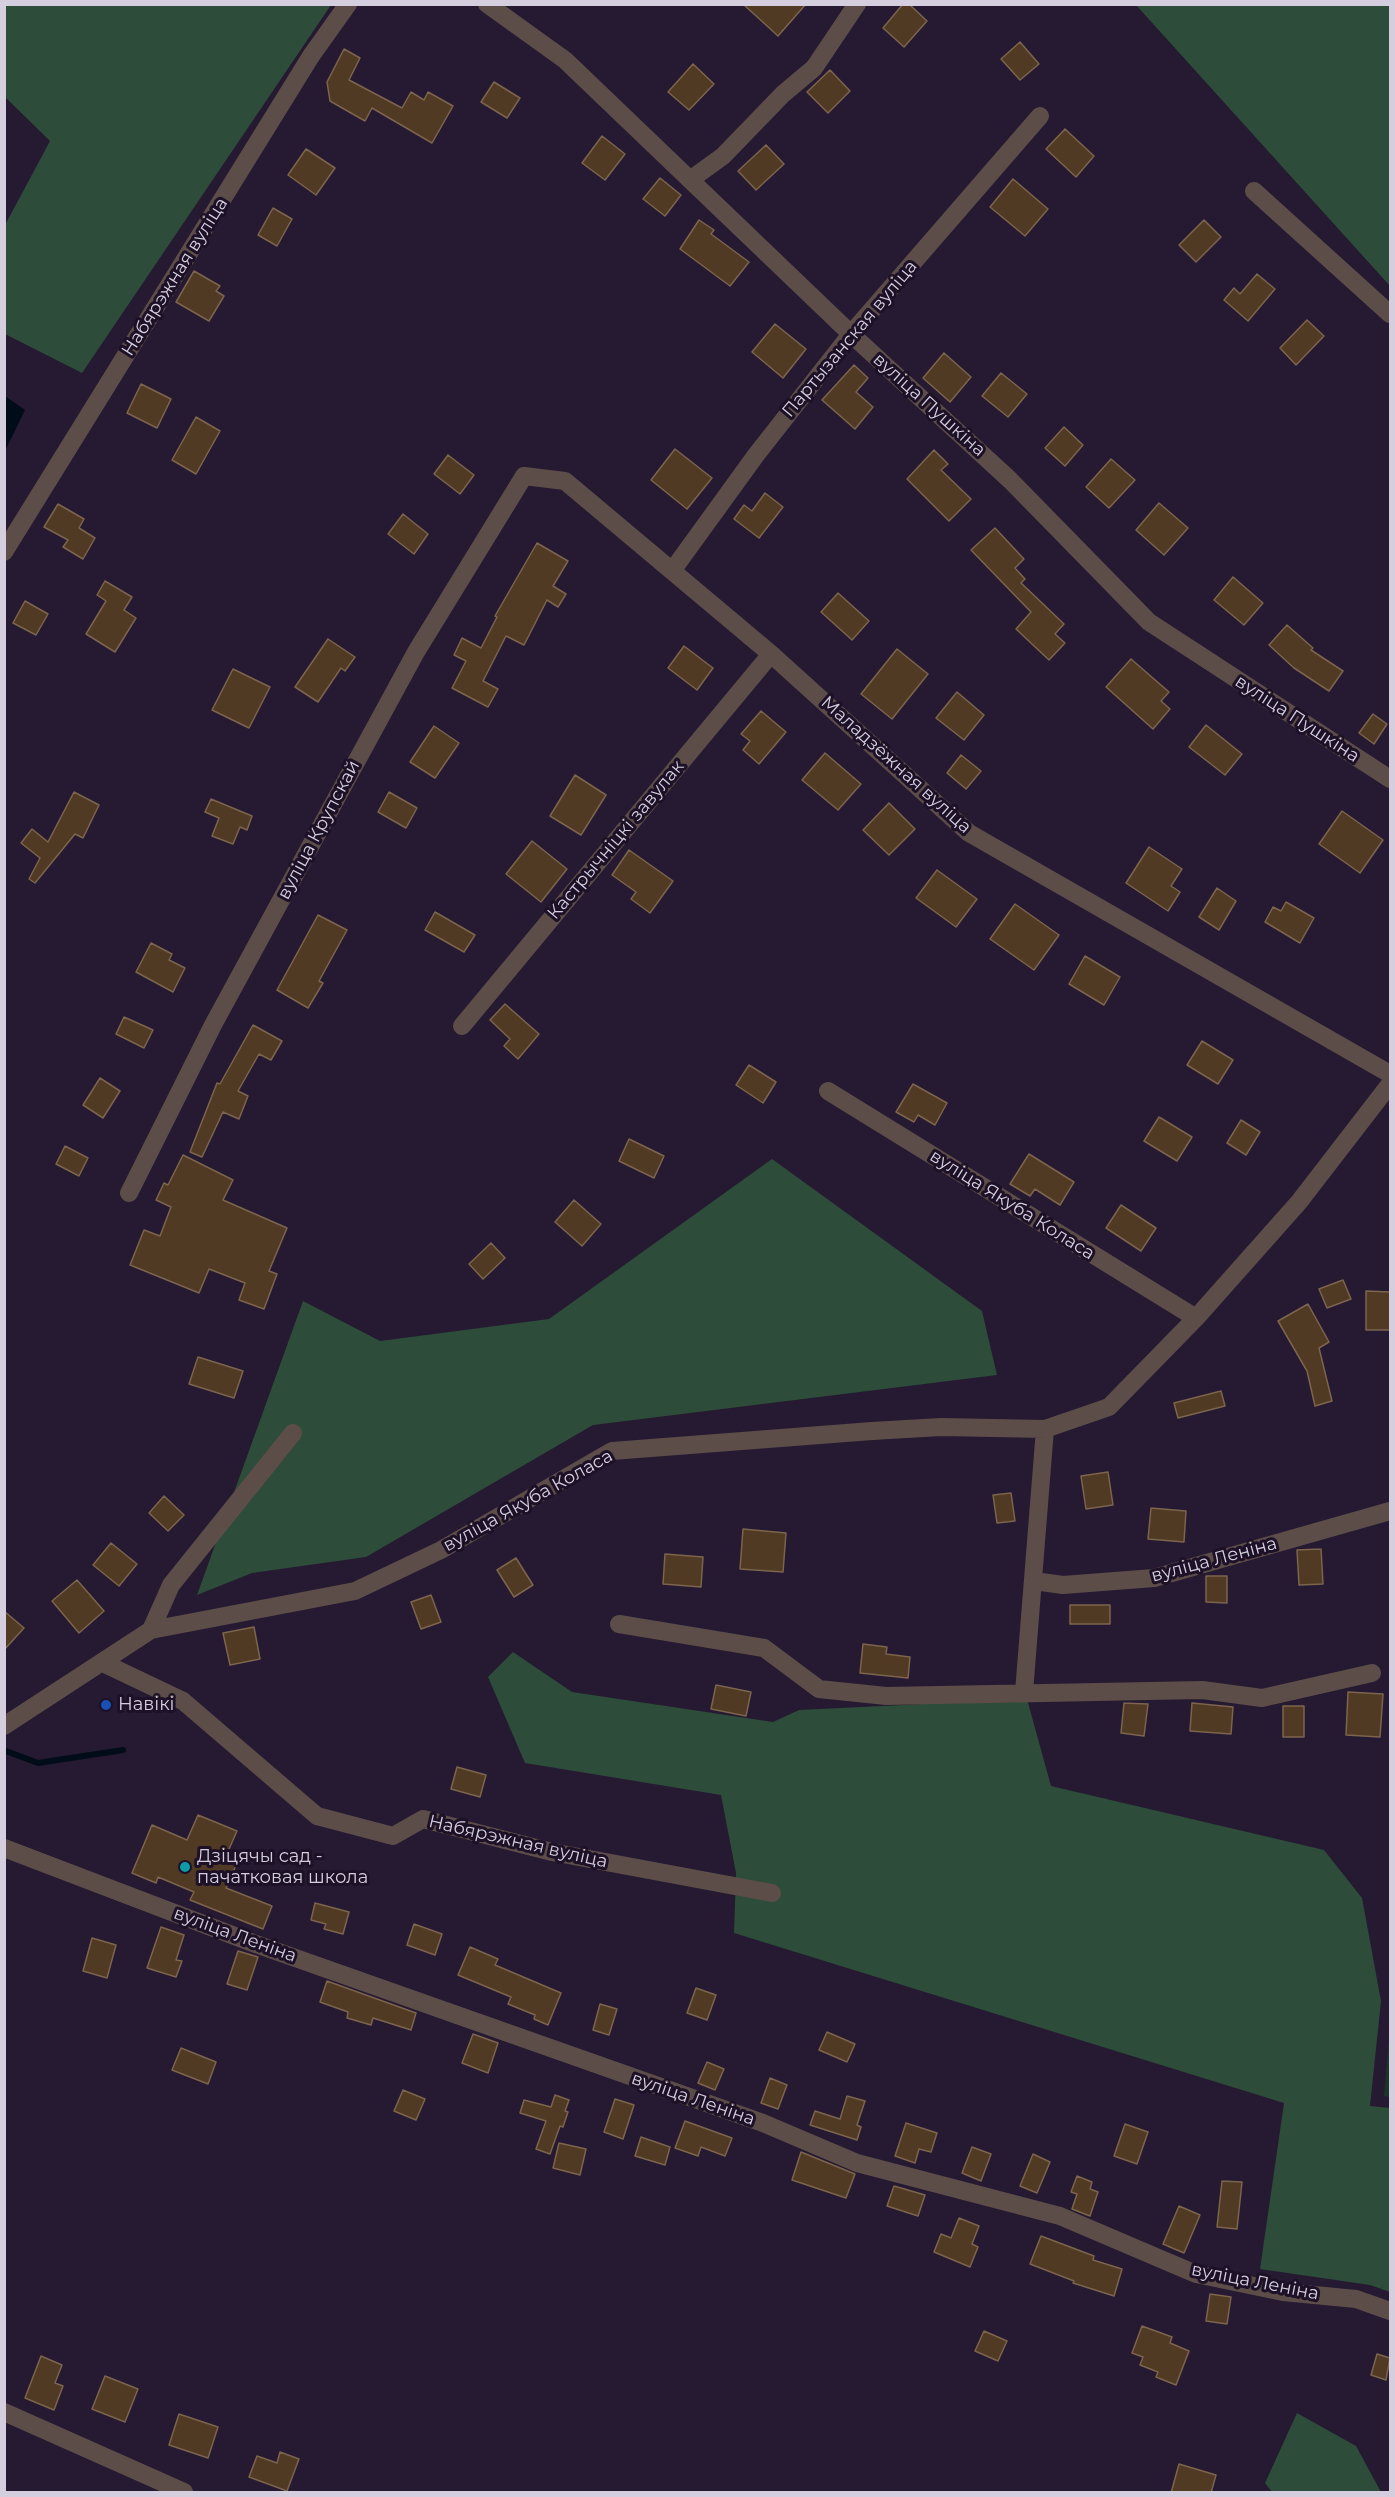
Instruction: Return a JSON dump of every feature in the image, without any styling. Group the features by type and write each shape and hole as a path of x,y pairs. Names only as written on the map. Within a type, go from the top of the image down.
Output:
{"street":[{"name":"Набярэжная вуліца","path":"4,552 311,56 348,4"},
{"name":"вуліца Пушкіна","path":"487,4 566,60 851,334 1010,480 1149,622 1390,779"},
{"path":"690,180 723,156 783,94 814,68 857,4"},
{"name":"Партызанская вуліца","path":"672,571 756,456 851,334 1040,116"},
{"path":"1254,191 1390,314"},
{"name":"Маладзёжная вуліца","path":"524,476 565,482 771,654 969,833 1390,1074"},
{"name":"вуліца Крупскай","path":"129,1193 213,1025 416,652 524,476"},
{"name":"Кастрычніцкі завулак","path":"462,1026 771,654"},
{"name":"вуліца Якуба Коласа","path":"6,1720 103,1664 151,1630 355,1591 441,1550 612,1451 940,1427 1045,1429 1109,1407 1196,1318 1299,1202 1390,1083"},
{"name":"вуліца Якуба Коласа","path":"828,1091 1196,1318"},
{"path":"1024,1692 1045,1429"},
{"path":"151,1630 171,1585 292,1433"},
{"name":"вуліца Леніна","path":"1034,1581 1063,1586 1154,1578 1390,1511"},
{"path":"619,1624 764,1648 819,1689 886,1696 1202,1690 1262,1698 1372,1673"},
{"name":"Набярэжная вуліца","path":"103,1664 183,1701 317,1816 393,1836 423,1819 552,1852 772,1893"},
{"name":"вуліца Леніна","path":"4,1848 264,1947 763,2122 857,2163 1060,2216 1196,2274 1283,2292 1356,2299 1390,2311"},
{"path":"4,2412 184,2493"}],"green space":[{"path":"4,5 331,5 82,373 5,334 5,225 50,141 5,97"},
{"path":"1136,5 1390,5 1390,286"},
{"path":"772,1159 982,1311 997,1375 593,1425 366,1557 252,1573 197,1595 303,1301 380,1341 549,1319"},
{"path":"513,1652 572,1692 773,1722 799,1710 1027,1699 1051,1786 1324,1850 1362,1898 1381,2001 1370,2106 1390,2108 1390,2292 1370,2285 1260,2269 1284,2103 734,1933 736,1873 721,1795 525,1763 488,1677"},
{"path":"1390,2026 1390,2097 1384,2096"},
{"path":"1297,2413 1356,2446 1381,2492 1272,2492 1265,2483"}],"shaded area":[{"path":"5,396 25,410 5,451"}],"building":[{"path":"743,4 806,4 778,36"},
{"path":"903,4 909,4 927,21 904,47 883,28"},
{"path":"1020,42 1039,64 1020,80 1001,59"},
{"path":"344,49 360,58 349,80 402,108 411,92 424,100 428,92 453,106 432,143 372,108 365,121 330,101 327,82"},
{"path":"693,64 714,84 689,110 668,92"},
{"path":"830,70 850,91 828,113 807,92"},
{"path":"494,82 520,98 507,118 481,102"},
{"path":"1065,129 1094,156 1076,177 1046,149"},
{"path":"602,136 625,154 605,180 582,163"},
{"path":"766,145 784,164 756,190 738,171"},
{"path":"306,149 335,168 316,195 288,175"},
{"path":"660,178 681,195 665,216 643,199"},
{"path":"1013,179 1048,209 1025,236 990,207"},
{"path":"273,208 292,219 277,246 258,235"},
{"path":"699,220 714,230 711,234 749,262 730,286 680,249"},
{"path":"1204,220 1221,237 1196,262 1179,245"},
{"path":"194,271 220,286 216,291 224,296 209,321 176,302"},
{"path":"1257,274 1275,289 1248,321 1224,300 1234,288 1240,294"},
{"path":"1307,320 1324,336 1296,365 1280,348"},
{"path":"775,324 806,349 783,378 752,352"},
{"path":"944,353 971,377 950,402 923,378"},
{"path":"854,365 868,378 856,392 873,407 855,429 822,400"},
{"path":"1001,373 1027,394 1008,417 982,396"},
{"path":"141,384 171,399 157,428 127,413"},
{"path":"196,417 220,431 196,474 172,460"},
{"path":"1064,427 1083,445 1065,466 1045,448"},
{"path":"675,449 712,478 687,509 651,480"},
{"path":"934,450 948,464 941,470 971,499 949,521 907,479"},
{"path":"448,455 474,475 460,494 434,474"},
{"path":"1111,459 1135,480 1109,508 1086,487"},
{"path":"765,493 783,507 759,538 734,519 744,505 752,511"},
{"path":"1159,503 1188,528 1164,555 1136,530"},
{"path":"58,504 84,519 79,528 95,538 83,559 63,547 68,540 44,527"},
{"path":"403,514 428,534 414,554 388,534"},
{"path":"995,528 1024,559 1015,568 1025,579 1021,583 1064,624 1055,634 1065,643 1049,660 1016,629 1031,612 971,550"},
{"path":"537,543 568,561 553,586 566,594 558,607 547,600 524,645 506,636 483,681 498,689 488,707 452,688 466,661 454,655 462,638 481,648 497,617 495,616"},
{"path":"1233,577 1263,603 1244,625 1214,600"},
{"path":"105,581 132,597 124,610 136,618 115,652 86,634 106,601 97,595"},
{"path":"838,593 869,621 852,640 821,612"},
{"path":"25,601 48,614 36,635 13,623"},
{"path":"1287,625 1313,648 1311,650 1343,671 1329,691 1294,668 1269,645"},
{"path":"328,639 355,657 345,671 341,668 318,702 295,687"},
{"path":"684,646 713,668 697,690 668,668"},
{"path":"897,649 928,674 892,719 861,694"},
{"path":"1131,659 1169,692 1161,701 1170,709 1153,729 1106,687"},
{"path":"233,669 270,687 249,728 212,710"},
{"path":"957,692 984,715 964,740 936,718"},
{"path":"761,711 786,732 759,764 743,750 750,741 741,734"},
{"path":"1373,714 1387,724 1374,744 1359,733"},
{"path":"1206,725 1242,754 1225,775 1189,747"},
{"path":"434,726 459,743 435,778 410,762"},
{"path":"825,753 861,784 838,810 802,780"},
{"path":"961,755 981,771 966,789 947,773"},
{"path":"575,775 606,795 581,835 550,816"},
{"path":"74,792 99,805 83,838 75,834 35,883 29,879 40,858 21,843 32,829 48,842"},
{"path":"389,792 417,808 406,828 378,812"},
{"path":"211,799 252,816 247,830 240,827 233,844 212,836 219,818 205,812"},
{"path":"889,803 915,829 889,855 863,830"},
{"path":"1342,811 1383,840 1360,873 1319,844"},
{"path":"532,841 567,869 541,902 506,874"},
{"path":"1149,847 1182,869 1171,886 1180,892 1168,911 1126,883"},
{"path":"629,850 673,881 650,913 631,899 636,892 612,875"},
{"path":"937,870 977,899 956,927 916,898"},
{"path":"1217,888 1236,901 1219,930 1199,917"},
{"path":"1286,902 1314,918 1300,943 1265,922 1273,907 1281,911"},
{"path":"1015,904 1059,935 1034,970 990,939"},
{"path":"435,912 475,935 464,952 425,930"},
{"path":"318,915 347,930 319,981 323,983 308,1008 277,990"},
{"path":"151,943 172,954 169,960 185,968 173,992 136,972"},
{"path":"1085,956 1120,977 1104,1005 1069,984"},
{"path":"505,1004 539,1034 518,1059 504,1046 510,1039 490,1020"},
{"path":"124,1017 153,1030 144,1048 116,1034"},
{"path":"253,1025 282,1041 271,1060 259,1054 238,1091 248,1096 239,1119 223,1112 202,1157 190,1152 217,1083 220,1084"},
{"path":"1202,1041 1233,1060 1218,1084 1187,1065"},
{"path":"749,1065 776,1082 763,1103 736,1085"},
{"path":"100,1078 120,1091 103,1118 83,1105"},
{"path":"913,1084 947,1103 935,1125 918,1115 914,1122 896,1112"},
{"path":"1159,1117 1192,1137 1177,1161 1144,1141"},
{"path":"1241,1120 1260,1132 1246,1155 1227,1143"},
{"path":"629,1139 664,1156 654,1178 619,1161"},
{"path":"65,1146 88,1158 79,1176 56,1164"},
{"path":"1029,1154 1074,1182 1060,1205 1035,1189 1030,1196 1010,1184"},
{"path":"183,1155 233,1180 223,1200 287,1228 269,1271 277,1274 264,1309 239,1300 245,1283 209,1269 199,1293 130,1265 144,1230 160,1236 171,1207 156,1200 164,1183 168,1185"},
{"path":"574,1200 601,1224 582,1246 555,1222"},
{"path":"1121,1205 1156,1228 1141,1251 1106,1228"},
{"path":"491,1243 505,1258 483,1279 469,1264"},
{"path":"1343,1280 1351,1299 1327,1308 1319,1289"},
{"path":"1366,1291 1390,1292 1390,1330 1366,1330"},
{"path":"1308,1304 1329,1342 1319,1348 1332,1401 1315,1406 1307,1371 1278,1321"},
{"path":"198,1357 243,1371 234,1398 189,1384"},
{"path":"1221,1391 1225,1406 1178,1418 1174,1403"},
{"path":"1108,1472 1113,1505 1086,1509 1081,1476"},
{"path":"1011,1493 1015,1521 997,1523 993,1495"},
{"path":"164,1496 184,1515 168,1531 149,1513"},
{"path":"1151,1508 1186,1511 1184,1542 1148,1539"},
{"path":"743,1529 786,1533 783,1572 740,1569"},
{"path":"111,1543 137,1564 119,1586 93,1565"},
{"path":"1321,1549 1323,1584 1299,1585 1297,1550"},
{"path":"665,1554 703,1557 701,1587 663,1584"},
{"path":"516,1558 533,1585 514,1597 497,1570"},
{"path":"1206,1576 1227,1576 1227,1603 1206,1602"},
{"path":"77,1580 104,1611 79,1633 52,1601"},
{"path":"431,1595 441,1622 421,1629 411,1602"},
{"path":"1070,1605 1110,1605 1110,1624 1070,1624"},
{"path":"4,1611 24,1628 4,1650"},
{"path":"254,1627 260,1659 230,1665 223,1633"},
{"path":"863,1644 887,1647 886,1654 910,1657 908,1678 860,1673"},
{"path":"716,1685 751,1692 746,1716 711,1709"},
{"path":"1348,1692 1383,1694 1380,1737 1346,1735"},
{"path":"1124,1703 1148,1704 1144,1736 1121,1733"},
{"path":"1192,1703 1233,1707 1231,1734 1190,1731"},
{"path":"1283,1706 1304,1706 1304,1737 1283,1737"},
{"path":"457,1767 486,1775 480,1797 451,1789"},
{"name":"Дзіцячы сад - пачатковая школа","path":"198,1815 237,1831 226,1856 238,1861 226,1888 272,1906 263,1929 190,1900 194,1892 158,1877 156,1883 132,1873 152,1825 187,1840"},
{"path":"315,1903 349,1912 343,1934 324,1929 326,1924 311,1920"},
{"path":"414,1924 442,1934 435,1955 407,1945"},
{"path":"161,1927 184,1935 176,1960 182,1961 176,1977 147,1968"},
{"path":"92,1938 116,1945 107,1978 83,1971"},
{"path":"470,1947 498,1959 495,1965 561,1993 548,2025 534,2019 535,2015 508,2004 511,1997 458,1975"},
{"path":"238,1951 258,1957 247,1990 227,1984"},
{"path":"327,1981 416,2013 411,2030 373,2018 371,2025 347,2018 348,2012 320,2002"},
{"path":"696,1988 716,1995 707,2020 687,2013"},
{"path":"600,2004 617,2009 609,2035 593,2030"},
{"path":"827,2032 855,2044 847,2062 819,2050"},
{"path":"473,2034 498,2043 488,2073 462,2063"},
{"path":"181,2048 216,2062 208,2084 172,2070"},
{"path":"707,2062 724,2069 715,2090 698,2083"},
{"path":"770,2078 787,2085 778,2109 761,2103"},
{"path":"403,2090 425,2099 416,2120 394,2111"},
{"path":"555,2095 569,2100 565,2111 568,2112 563,2127 560,2126 550,2154 536,2149 546,2121 520,2113 524,2100 551,2107"},
{"path":"847,2096 865,2101 857,2125 861,2127 857,2140 810,2125 815,2111 840,2119"},
{"path":"615,2099 634,2105 623,2139 604,2132"},
{"path":"685,2121 732,2138 725,2156 701,2147 698,2156 675,2148"},
{"path":"906,2123 937,2133 931,2152 919,2149 915,2163 895,2156"},
{"path":"1125,2124 1148,2132 1137,2164 1114,2156"},
{"path":"641,2137 670,2147 665,2165 635,2156"},
{"path":"559,2143 586,2149 580,2175 553,2168"},
{"path":"972,2147 991,2154 981,2181 962,2173"},
{"path":"801,2152 855,2174 846,2198 792,2180"},
{"path":"1033,2154 1050,2162 1037,2193 1020,2186"},
{"path":"1077,2176 1092,2182 1090,2189 1098,2192 1090,2216 1072,2209 1077,2194 1071,2192"},
{"path":"1222,2181 1242,2182 1237,2229 1217,2227"},
{"path":"894,2186 925,2195 918,2216 887,2206"},
{"path":"1179,2206 1200,2215 1184,2253 1163,2244"},
{"path":"959,2218 979,2226 972,2244 978,2247 970,2267 934,2252 941,2234 951,2238"},
{"path":"1041,2236 1094,2256 1093,2260 1122,2269 1114,2296 1073,2283 1074,2281 1030,2264"},
{"path":"1210,2294 1231,2297 1227,2324 1206,2321"},
{"path":"1142,2326 1172,2337 1170,2343 1189,2351 1176,2385 1156,2377 1158,2372 1140,2365 1143,2357 1132,2353"},
{"path":"984,2331 1007,2341 998,2361 975,2351"},
{"path":"1377,2354 1390,2358 1386,2380 1371,2375"},
{"path":"41,2356 62,2365 55,2383 63,2386 54,2410 25,2398"},
{"path":"105,2376 138,2389 125,2422 92,2409"},
{"path":"179,2414 218,2427 208,2458 169,2445"},
{"path":"280,2452 299,2459 287,2491 249,2477 257,2456 277,2463"},
{"path":"1179,2464 1216,2475 1211,2493 1171,2493"}],"waterway":[{"path":"6,1751 38,1763 123,1750"}],"place":[{"name":"Навікі","path":"106,1705"},
{"name":"Дзіцячы сад - пачатковая школа","path":"185,1867"}]}
